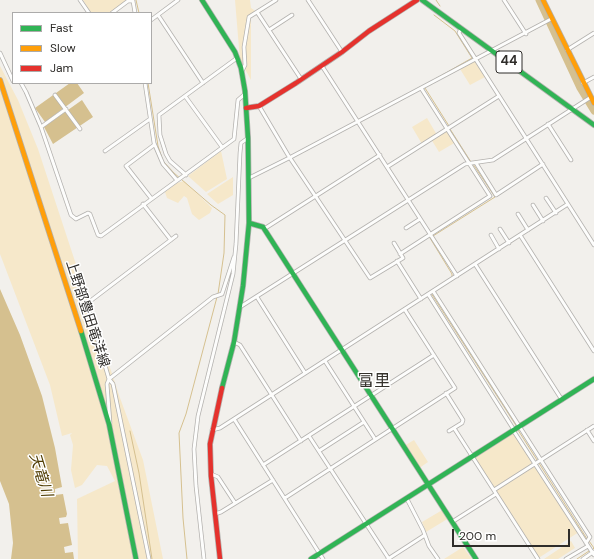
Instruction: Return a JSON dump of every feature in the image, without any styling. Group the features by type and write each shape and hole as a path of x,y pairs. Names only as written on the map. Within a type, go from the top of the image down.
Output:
{"street":[{"path":"80,0 88,12"},
{"path":"152,19 178,0"},
{"path":"202,0 237,58 242,71 248,138 249,222 240,307 234,342 212,430 210,455 220,559"},
{"path":"242,71 245,65 244,48 250,17 276,0"},
{"path":"308,0 342,52"},
{"path":"246,108 259,106 322,66 369,31 417,0"},
{"name":"44","path":"422,0 574,108 594,125"},
{"path":"504,0 526,34"},
{"path":"543,0 566,50 594,103"},
{"path":"113,12 128,1 133,1 135,12"},
{"path":"257,12 301,79"},
{"path":"158,15 203,83"},
{"path":"269,30 292,16"},
{"path":"248,178 291,157 475,59 526,34 551,19"},
{"path":"462,28 459,33 594,245"},
{"path":"566,50 594,33"},
{"path":"0,53 12,79"},
{"path":"186,175 170,161 166,154 160,135 159,115 237,58"},
{"path":"322,66 457,276"},
{"path":"583,83 594,77"},
{"name":"上野部豊田竜洋線","path":"0,80 91,360 109,424 136,559"},
{"path":"22,84 41,127 73,218 76,219 88,213 90,214 98,235 101,236 176,179 180,180 234,138 238,100 245,94"},
{"path":"145,84 154,145 163,164 176,179"},
{"path":"400,254 490,196 421,88"},
{"path":"0,91 6,99"},
{"path":"55,95 80,129"},
{"path":"185,96 222,147"},
{"path":"387,167 499,96"},
{"path":"240,307 469,162 476,163 493,160 591,97"},
{"path":"259,106 370,278 403,258 394,243"},
{"path":"41,127 66,109"},
{"path":"105,151 150,119"},
{"path":"548,124 571,160"},
{"path":"204,559 196,486 195,437 198,416 225,307 235,256 240,153 242,143 248,138"},
{"path":"151,198 126,166 154,145"},
{"path":"264,229 380,155"},
{"path":"476,163 496,195 543,164"},
{"path":"546,198 556,213"},
{"path":"143,204 171,240"},
{"path":"212,430 220,428 272,395 568,204"},
{"path":"533,205 543,221"},
{"path":"518,214 528,230"},
{"path":"406,228 420,219"},
{"path":"249,222 264,229 476,559"},
{"path":"500,229 509,243"},
{"path":"491,235 499,249"},
{"path":"520,235 594,351"},
{"path":"149,559 113,384 109,379 88,307 90,302 176,236"},
{"path":"109,424 107,384 109,379 213,297 222,294 235,256"},
{"path":"397,261 421,299"},
{"path":"476,264 562,400"},
{"path":"433,291 519,427 538,462 587,544 594,553 583,559"},
{"path":"428,294 514,430 590,537 587,544 566,559"},
{"path":"257,297 305,373"},
{"path":"285,498 455,388 405,310"},
{"path":"234,342 240,345 301,441"},
{"path":"264,465 434,355"},
{"path":"325,361 375,439"},
{"path":"311,559 594,379"},
{"path":"446,394 463,420 462,423 449,431"},
{"path":"234,419 323,559"},
{"path":"319,450 364,422"},
{"path":"494,490 594,426"},
{"path":"454,428 538,559"},
{"path":"587,430 594,441"},
{"path":"309,436 367,524 388,559 425,535"},
{"path":"211,474 218,477 235,503"},
{"path":"215,514 273,480"},
{"path":"452,522 496,494"},
{"path":"407,499 429,546 438,559"}],"shaded area":[{"path":"83,0 127,0 111,12 90,12"},
{"path":"235,0 250,0 251,8 257,12 251,16 251,80 240,60"},
{"path":"475,61 485,77 470,85 460,69"},
{"path":"0,66 18,100 38,149 120,398 143,460 163,559 78,559 77,499 115,481 107,466 97,465 82,485 75,488 71,470 73,445 70,435 72,433 62,436 50,385 0,254"},
{"path":"427,118 437,135 447,128 456,142 439,152 431,139 422,144 412,127"},
{"path":"221,151 227,179 206,192 188,176"},
{"path":"233,177 233,195 218,204 207,194"},
{"path":"184,181 212,208 210,213 199,220 192,214 187,198 184,196 178,203 167,198 165,192 177,183"},
{"path":"513,430 579,532 537,559 472,457"},
{"path":"414,440 428,462 418,469 404,446"},
{"path":"444,509 449,518 426,532 422,522"},
{"path":"571,541 575,548 558,559 544,559"},
{"path":"463,547 472,559 444,559"}],"water":[{"path":"69,84 78,84 84,93 45,122 35,108"},
{"path":"82,100 93,117 53,144 44,127"},
{"name":"天竜川","path":"0,289 20,335 42,396 55,448 62,487 55,489 55,495 63,494 67,514 66,517 59,518 60,524 68,523 72,545 64,547 65,553 73,552 74,559 11,559 13,543 9,504 0,481"}],"waterway":[{"path":"136,0 139,12"},
{"path":"436,0 440,6"},
{"path":"539,0 580,88 594,111"},
{"path":"423,86 472,58 455,31 434,15"},
{"path":"148,84 158,146 163,161 174,173 225,215 224,253 218,294"},
{"path":"425,88 449,126"},
{"path":"450,129 471,162"},
{"path":"433,236 495,197 473,164"},
{"path":"430,238 452,276"},
{"path":"431,291 438,286"},
{"path":"431,293 517,427"},
{"path":"187,559 183,518 179,433 186,414 217,297"},
{"path":"518,430 587,539"},
{"path":"130,431 139,473 152,559"},
{"path":"589,541 594,548 592,550"},
{"path":"577,559 589,551"}],"traffic: fast":[{"path":"202,0 235,52 241,68 245,91 248,138 249,223 243,286 234,342 222,388"},
{"path":"422,0 594,125"},
{"path":"249,223 263,227 476,559"},
{"path":"81,331 109,424 136,559"},
{"path":"311,559 594,379"}],"traffic: slow":[{"path":"543,0 594,103"},
{"path":"0,80 81,331"}],"traffic: jam":[{"path":"246,108 259,106 296,83 342,52 369,31 417,0"},
{"path":"220,559 211,476 210,444 222,388"}],"district":[{"name":"富里","path":"374,382"}]}
